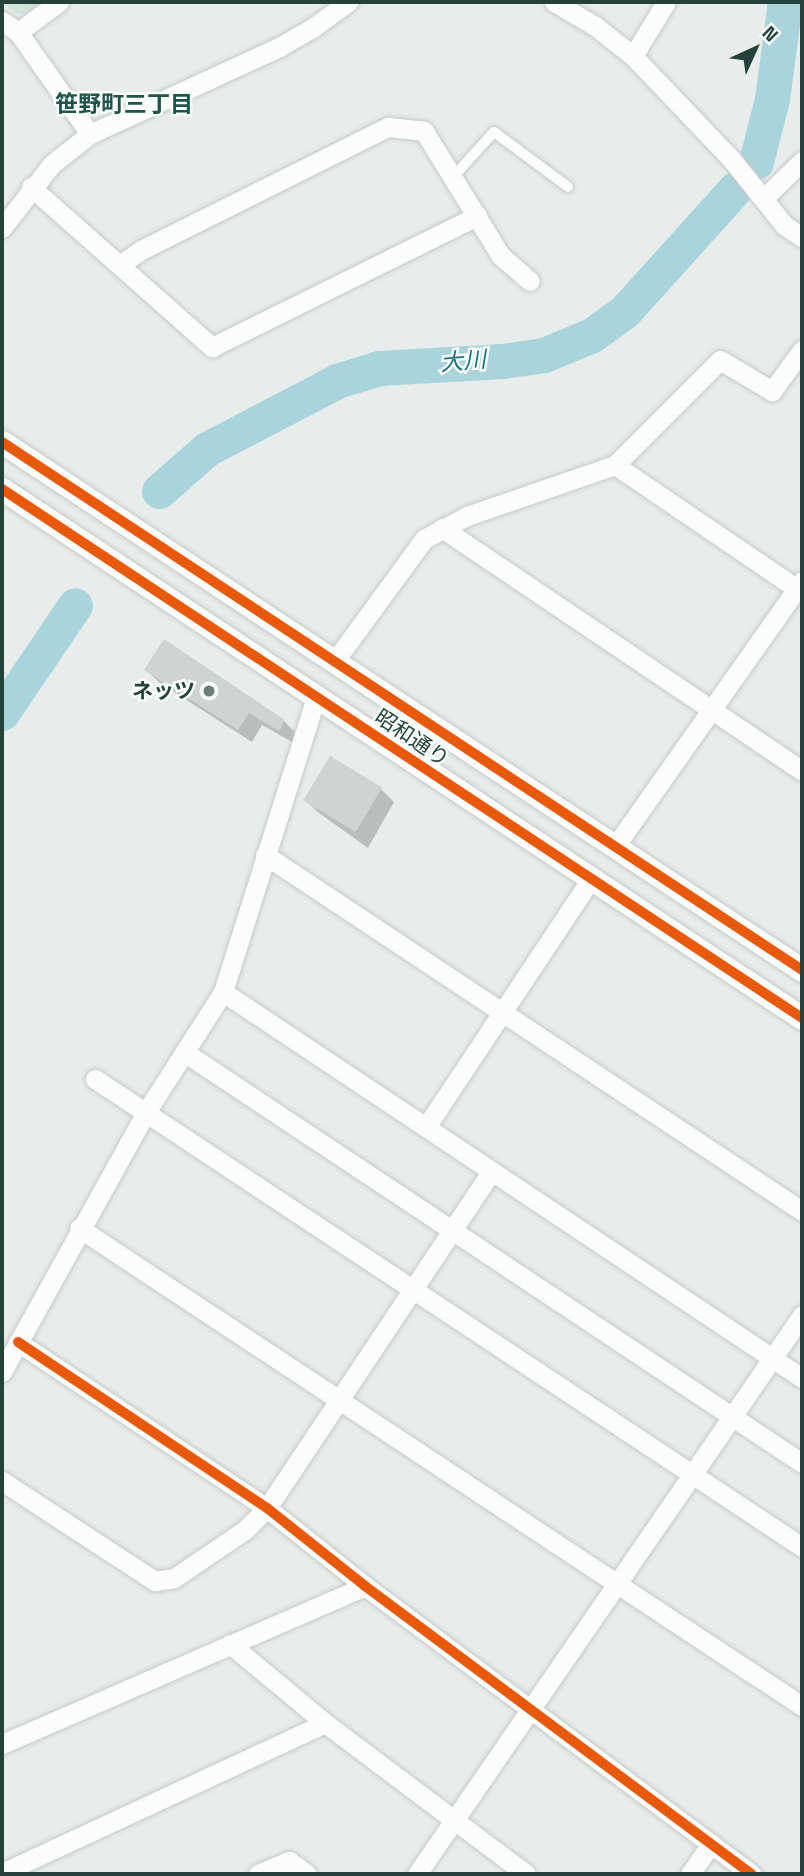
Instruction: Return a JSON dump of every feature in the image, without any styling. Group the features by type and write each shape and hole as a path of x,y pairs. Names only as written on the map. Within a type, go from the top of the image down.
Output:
{"street":[{"path":"59,2 10,27 90,134"},
{"path":"3,224 32,187 69,148 90,134 281,46 348,2"},
{"path":"554,2 595,26 633,56 764,198 783,225 802,237"},
{"path":"633,56 666,2"},
{"path":"121,264 141,250 388,127 424,131 501,256 530,281"},
{"path":"764,198 802,161"},
{"path":"32,187 212,347 477,216"},
{"path":"334,662 424,540 442,528 467,516 615,465 720,360 772,391 802,350"},
{"name":"昭和通り","path":"2,442 802,970"},
{"path":"615,465 800,587 616,845"},
{"name":"昭和通り","path":"2,489 802,1018"},
{"path":"442,528 802,771"},
{"path":"2,1372 79,1228 146,1112 223,992 316,697"},
{"path":"265,855 802,1211"},
{"path":"426,1127 590,880"},
{"path":"223,992 802,1378"},
{"path":"184,1052 802,1463"},
{"path":"95,1079 802,1547"},
{"path":"2,1481 155,1581 174,1578 245,1530 267,1508 414,1292 492,1171"},
{"path":"79,1228 802,1706"},
{"path":"417,1874 802,1315"},
{"path":"18,1342 267,1508 365,1586 751,1874"},
{"path":"2,1744 365,1586"},
{"path":"230,1644 325,1723 526,1874"},
{"path":"3,1872 325,1723"},
{"path":"690,1874 711,1844"},
{"path":"258,1874 289,1861 307,1874"}],"lane":[{"path":"453,177 494,132 568,187"}],"green space":[{"path":"2,2 43,2 26,14 15,13"}],"building":[{"name":"ネッツ","path":"164,639 285,720 279,731 249,713 238,730 144,670"},
{"path":"330,756 382,787 356,832 303,801"}],"waterway":[{"name":"大川","path":"756,162 772,99 785,2"},
{"name":"大川","path":"159,491 207,449 337,381 379,368 503,361 544,355 592,335 624,312 735,189"},
{"name":"大川","path":"2,713 75,605"}],"cycle path":[{"path":"2,442 802,970"},
{"path":"2,489 802,1018"},
{"path":"18,1342 267,1508 365,1586 751,1874"}],"place":[{"name":"ネッツ","path":"209,691"}],"district":[{"name":"笹野町三丁目","path":"124,104"}]}
